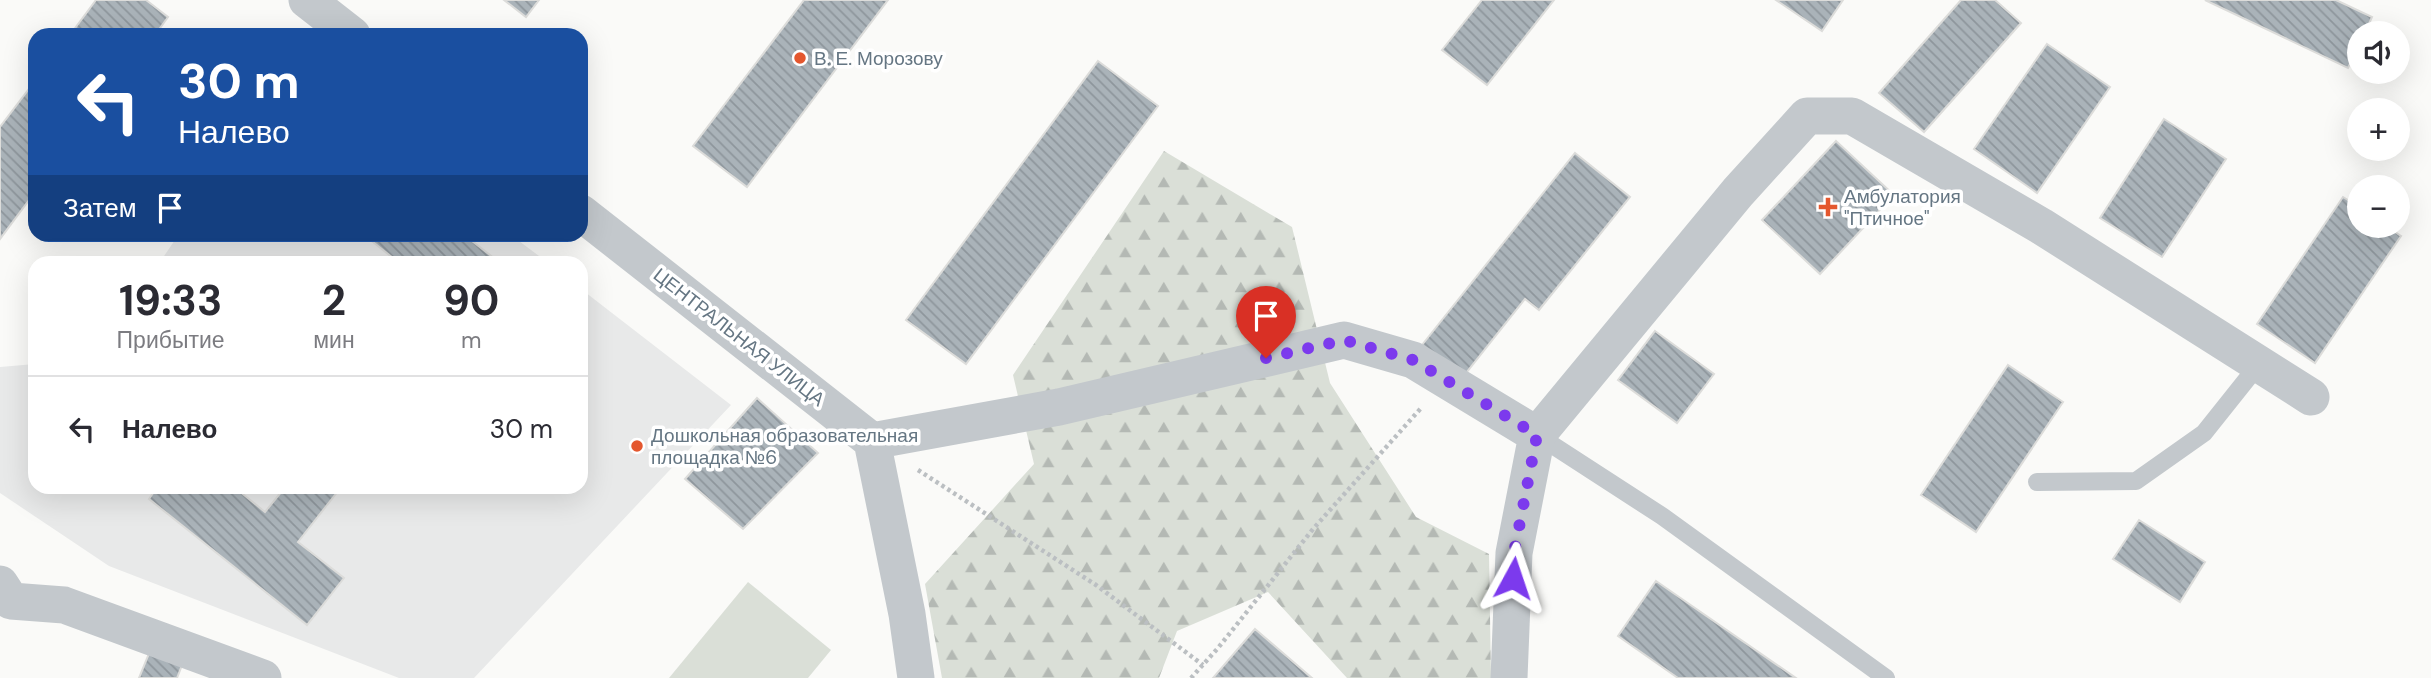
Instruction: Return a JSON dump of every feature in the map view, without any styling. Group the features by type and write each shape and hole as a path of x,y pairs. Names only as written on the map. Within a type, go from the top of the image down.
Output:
{"street":[{"path":"307,0 343,28"},
{"path":"1509,678 1514,553 1537,435 1738,192 1807,116 1852,116 2041,226 2311,397"},
{"name":"ЦЕНТРАЛЬНАЯ УЛИЦА","path":"588,218 872,441"},
{"path":"916,678 872,441 1059,407 1344,340 1413,360 1537,435"},
{"path":"4,598 64,605 263,678"}],"lane":[{"path":"2037,482 2136,481 2204,433 2259,363"},
{"path":"1537,435 1662,516 1886,678"}],"path":[{"path":"1191,678 1313,529 1446,380"},
{"path":"872,441 1096,585 1203,665"}],"shaded area":[{"path":"174,242 520,242 539,256 164,256"},
{"name":"Дошкольная образовательная площадка №6","path":"588,294 731,405 474,678 399,678 109,566 0,493 0,367 28,365 28,494 588,494"}],"green space":[{"path":"1164,151 1292,227 1330,383 1416,517 1489,554 1491,678 1347,678 1268,592 1177,631 1159,678 942,678 925,584 1034,464 1013,375"},
{"path":"748,582 831,650 808,678 669,678"}],"building":[{"path":"96,0 146,0 168,17 160,28 75,28"},
{"path":"504,0 539,0 526,17"},
{"path":"804,0 888,0 747,187 693,146"},
{"path":"1482,0 1554,0 1487,85 1442,50"},
{"path":"1776,0 1843,0 1822,31"},
{"path":"1961,0 1995,0 2021,23 1924,132 1879,93"},
{"path":"2205,0 2336,0 2372,17 2370,21 2347,21 2347,68"},
{"path":"2047,44 2110,87 2037,193 1974,149"},
{"path":"1098,61 1158,106 966,364 906,320"},
{"path":"28,90 28,201 0,239 0,127"},
{"path":"2164,119 2226,159 2162,257 2100,218"},
{"name":"Амбулатория \"Птичное\"","path":"1836,141 1894,195 1820,274 1762,220"},
{"path":"1575,153 1630,197 1539,310 1525,299 1462,378 1422,345"},
{"path":"2343,197 2347,200 2347,238 2400,238 2315,363 2257,324"},
{"path":"373,242 473,242 491,256 390,256"},
{"path":"1655,331 1714,374 1677,423 1618,380"},
{"path":"2008,365 2063,402 1976,532 1921,495"},
{"path":"757,398 818,453 743,529 685,479"},
{"path":"152,494 243,494 265,512 280,494 336,494 298,542 344,578 307,625 149,499"},
{"path":"2139,520 2205,562 2180,602 2113,559"},
{"path":"1656,581 1796,678 1678,678 1618,636"},
{"path":"1255,629 1312,678 1213,678"},
{"path":"152,646 184,660 177,678 139,678"}],"place":[{"name":"В. Е. Морозову","path":"800,58"},
{"name":"Амбулатория \"Птичное\"","path":"1828,207"},
{"name":"Дошкольная образовательная площадка №6","path":"637,446"}],"route":[{"path":"1266,358 1344,340 1413,360 1537,435 1514,553 1513,578"}]}
